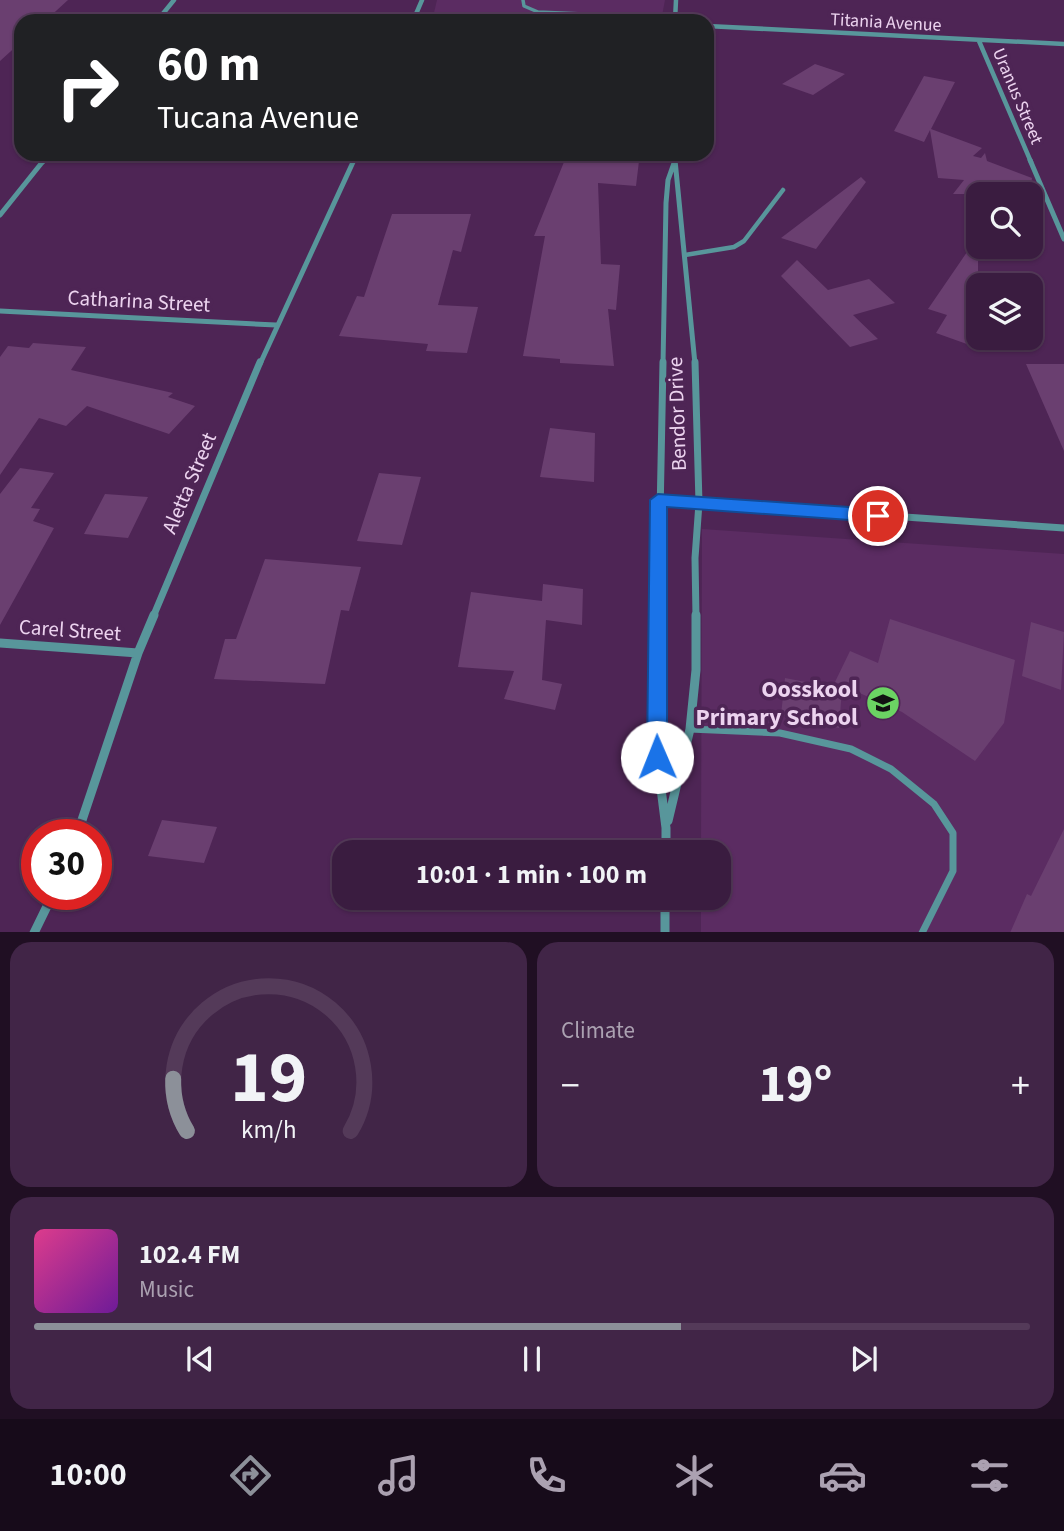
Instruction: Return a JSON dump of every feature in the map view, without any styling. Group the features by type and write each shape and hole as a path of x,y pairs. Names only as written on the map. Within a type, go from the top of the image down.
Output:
{"street":[{"path":"163,14 174,0"},
{"name":"Titania Avenue","path":"714,26 1064,44"},
{"name":"Uranus Street","path":"979,41 1064,239"},
{"path":"0,215 43,161"},
{"name":"Aletta Street","path":"82,819 138,653 276,326 354,161"},
{"name":"Bendor Drive","path":"666,828 690,729 696,670 695,558 699,503 695,357 674,163"},
{"name":"Bendor Drive","path":"666,840 657,745 658,500 666,203 668,180 674,163"},
{"name":"Catharina Street","path":"0,311 276,326"},
{"path":"658,500 1064,528"},
{"name":"Carel Street","path":"0,643 138,653"},
{"path":"34,932 45,910"},
{"path":"665,910 665,932"}],"lane":[{"path":"523,0 524,6 538,12 572,14"},
{"path":"685,255 734,247 744,241 783,190"},
{"path":"690,729 780,733 851,749 891,769 934,804 953,833 953,871 922,932"}],"shaded area":[{"path":"437,0 665,0 662,14 434,14"},
{"name":"Oosskool Primary School","path":"702,529 1064,554 1064,932 701,932 701,910 731,910 731,840 701,840"}],"building":[{"path":"0,0 68,0 53,14 14,14 14,48 0,61"},
{"path":"815,64 845,74 813,95 782,84"},
{"path":"924,76 955,82 931,129 982,148 973,156 981,158 985,153 987,161 1032,178 1031,182 966,182 966,194 953,194 964,180 938,178 930,130 924,142 894,131"},
{"path":"564,161 639,161 636,186 598,183 601,264 620,265 616,310 608,309 614,366 560,363 560,359 523,356 545,236 534,236"},
{"path":"861,177 866,182 816,249 781,238"},
{"path":"392,214 471,214 461,252 453,250 438,305 478,307 467,353 426,351 428,344 339,336 357,296 364,297"},
{"path":"966,254 966,259 978,259 978,273 966,273 966,344 936,333 947,315 928,309"},
{"path":"797,260 828,290 869,279 895,303 853,315 878,339 850,347 781,276"},
{"path":"33,343 86,347 71,370 173,393 168,397 195,406 169,434 87,406 66,426 39,418 0,475 0,357 8,346 29,348"},
{"path":"1026,364 1064,364 1064,451"},
{"path":"550,428 595,433 594,482 540,477"},
{"path":"20,468 54,473 31,508 40,509 33,521 54,528 0,625 0,494"},
{"path":"379,473 421,477 402,545 357,541"},
{"path":"105,494 148,497 128,538 84,534"},
{"path":"265,559 361,567 349,611 341,610 325,684 214,679 225,639 236,639"},
{"path":"543,584 583,589 582,625 546,620 542,680 562,684 555,710 504,699 514,671 458,667 471,592 542,601"},
{"path":"890,619 1015,660 1004,723 975,761 902,712 835,682 850,651 878,663"},
{"path":"1031,622 1064,632 1061,690 1022,676"},
{"path":"785,678 842,689 839,728 781,715"},
{"path":"162,820 217,827 204,863 148,856"},
{"path":"1064,829 1064,932 1010,932 1027,894 1031,896"}],"place":[{"name":"Oosskool Primary School","path":"883,703"}],"route":[{"path":"657,757 658,500 878,516"}]}
